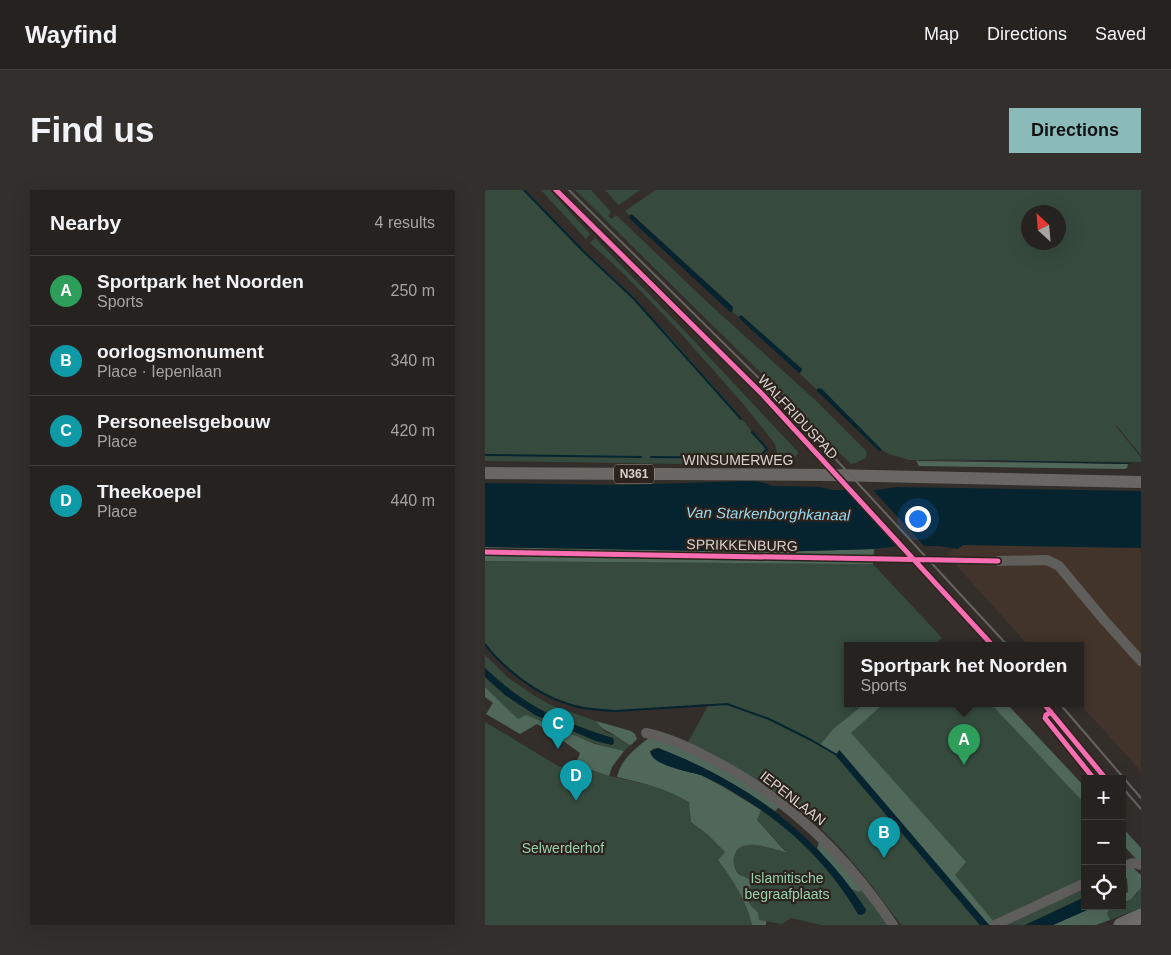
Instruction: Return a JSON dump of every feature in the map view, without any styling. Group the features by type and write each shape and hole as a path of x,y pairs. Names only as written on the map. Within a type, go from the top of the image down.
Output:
{"highway":[{"path":"1121,925 1141,916"}],"main road":[{"name":"WINSUMERWEG","path":"485,473 831,475 1141,482"}],"street":[{"path":"998,561 1047,560 1059,566 1141,661"},
{"name":"IEPENLAAN","path":"646,733 662,736 693,749 774,797 835,850 893,925"},
{"path":"1126,866 1133,863 1141,865"},
{"path":"995,925 1081,885"}],"shaded area":[{"path":"961,542 1141,544 1141,771 1083,707 1084,642 1025,642 947,555"}],"green space":[{"path":"485,190 523,190 616,281 670,337 767,450 760,461 752,465 485,461"},
{"path":"541,190 550,190 590,234 586,239"},
{"path":"575,190 591,190 611,212 608,216 612,219 616,215 706,301 813,398 867,452 866,458 851,464"},
{"path":"605,190 640,190 619,205"},
{"path":"656,190 1141,190 1141,455 1115,425 1141,458 1141,462 909,460 889,454 882,450 799,373 802,369 742,316 739,317 732,312 733,307 632,214 629,215 625,211"},
{"path":"595,238 799,453 787,463 782,462 775,444 745,406 678,330 624,274 590,243"},
{"path":"916,460 1128,464 1125,469 919,466"},
{"path":"485,547 770,552 874,549 873,564 851,564 485,561"},
{"path":"485,561 873,564 942,638 938,642 844,642 844,707 860,707 833,729 820,745 836,754 980,925 901,925 855,865 816,823 778,794 713,754 688,742 709,704 635,711 589,708 566,702 543,693 521,678 485,644"},
{"path":"485,655 507,677 535,696 551,705 596,721 605,732 617,736 625,743 631,745 624,751 587,741 527,716 518,719 485,687 485,677 505,695 535,715 596,741 612,745 614,743 613,738 560,719 515,693 485,668"},
{"path":"485,687 518,719 526,715 595,744 624,751 612,767 609,776 592,770 573,771 580,753 562,740 537,724 520,734 486,714 493,703 485,697"},
{"path":"860,707 880,707 851,733 966,862 955,875 994,922 989,925 839,751 836,754 820,745 833,729"},
{"path":"873,707 998,707 1081,796 1081,881 1026,905 994,922 950,874 845,731"},
{"path":"994,707 1010,707 1081,783 1081,800"},
{"path":"596,721 631,731 637,739 631,745 604,729"},
{"name":"Selwerderhof","path":"485,722 558,766 573,771 592,770 609,776 658,787 676,794 689,802 691,822 707,834 725,852 719,860 743,899 752,925 485,925"},
{"path":"650,737 707,759 780,806 775,811 747,792 704,768 658,748 652,749 677,769 701,775 761,810 757,820 786,852 765,846 749,845 737,850 734,857 734,866 740,875 753,882 747,895 748,902 758,912 759,920 766,921 766,925 752,925 738,891 718,860 725,852 707,834 691,822 689,802 663,790 617,777 626,759"},
{"name":"Islamitische begraafplaats","path":"761,810 803,843 827,869 858,914 865,913 861,903 851,889 856,891 864,889 890,925 821,925 791,918 782,924 759,920 758,912 750,905 747,898 751,880 742,876 737,871 734,858 735,853 746,845 760,845 786,851 757,820"},
{"path":"1126,831 1141,848 1141,862 1126,848"},
{"path":"820,839 864,889 859,892 851,889 817,848"},
{"path":"1131,866 1141,875 1141,888 1131,899 1126,901 1126,893 1128,892 1126,868"},
{"path":"1081,887 1081,899 1025,925 1008,925 1006,922"},
{"path":"1141,887 1141,908 1110,920 1107,913 1110,910 1126,910 1126,901 1137,894"},
{"path":"1087,910 1109,910 1107,913 1110,920 1096,925 1053,925"}],"water":[{"path":"631,214 733,307 732,312 629,218"},
{"path":"741,315 802,369 801,372 799,373 740,319"},
{"path":"819,388 882,450 879,451 817,391"},
{"path":"917,459 1134,463 1125,464"},
{"name":"Van Starkenborghkanaal","path":"761,482 772,486 820,487 832,490 876,490 898,487 1141,491 1141,548 963,545 958,549 939,546 898,546 874,549 770,552 485,547 485,483 625,485"},
{"path":"485,668 515,693 545,712 576,726 613,738 614,743 612,745 596,741 535,715 505,695 485,677"},
{"path":"658,748 719,776 747,793 800,832 845,881 865,908 865,913 858,914 831,875 782,826 744,798 723,786 703,776 673,768 657,761 650,751"},
{"path":"839,750 989,925 980,925 836,756"},
{"path":"1081,899 1081,910 1087,910 1053,925 1025,925"}],"pier":[{"path":"845,487 871,488 926,548 901,548"}],"waterway":[{"path":"524,190 584,252 634,299 741,419"},
{"path":"651,457 758,458 767,449 752,432"},
{"path":"485,455 641,457"},
{"path":"485,644 501,662 532,687 554,699 571,705 615,711 727,704 769,719 837,755"}],"railway":[{"path":"569,190 782,401 1004,642"},
{"path":"1063,707 1141,798"},
{"path":"1126,792 1141,809"}],"cycle path":[{"name":"WALFRIDUSPAD","path":"556,190 762,394 989,642"},
{"name":"SPRIKKENBURG","path":"485,552 998,561"},
{"path":"1046,707 1103,775"},
{"path":"1051,712 1045,718 1091,775"}],"place":[{"name":"Personeelsgebouw","path":"558,749"},
{"name":"Sportpark het Noorden","path":"964,765"},
{"name":"Theekoepel","path":"576,801"},
{"name":"oorlogsmonument","path":"884,858"}]}
